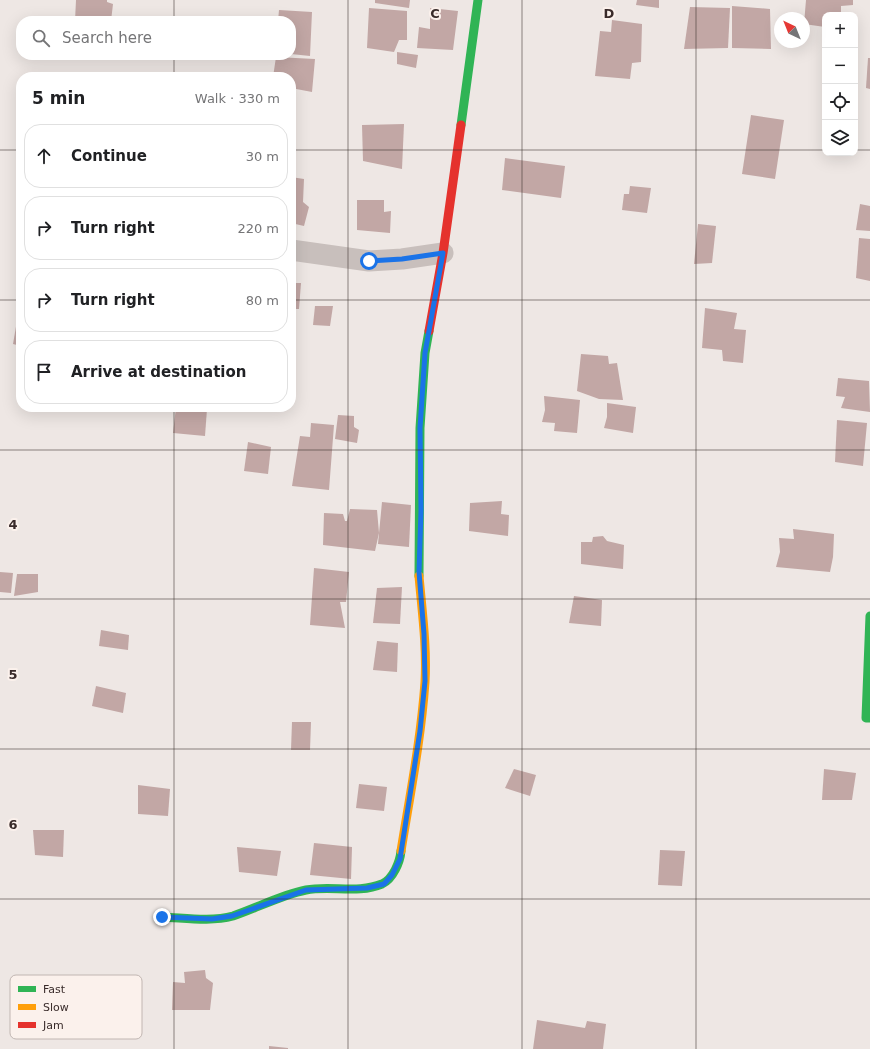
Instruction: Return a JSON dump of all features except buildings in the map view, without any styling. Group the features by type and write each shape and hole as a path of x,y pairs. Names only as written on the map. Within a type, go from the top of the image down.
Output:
{"street":[{"path":"162,917 212,919 232,916 306,890 367,888 384,884 392,875 400,859 420,731 425,681 424,634 419,572 421,510 420,428 425,353 443,253 478,0"},
{"path":"296,251 369,261 402,259 443,253"},
{"path":"870,616 866,718 870,718"}],"traffic: fast":[{"path":"461,125 478,0"},
{"path":"419,576 420,428 425,353 429,331"},
{"path":"870,616 866,718 870,718"},
{"path":"163,917 198,919 225,918 242,913 287,895 306,890 373,887 386,882 393,874 401,851"}],"traffic: slow":[{"path":"401,851 418,746 425,682 425,642 419,576"}],"traffic: jam":[{"path":"429,331 443,253 461,125"}],"route":[{"path":"162,917 212,919 232,916 306,890 367,888 384,884 392,875 400,859 420,731 425,681 424,634 419,572 421,510 420,428 425,353 443,253 402,259 369,261"}]}
